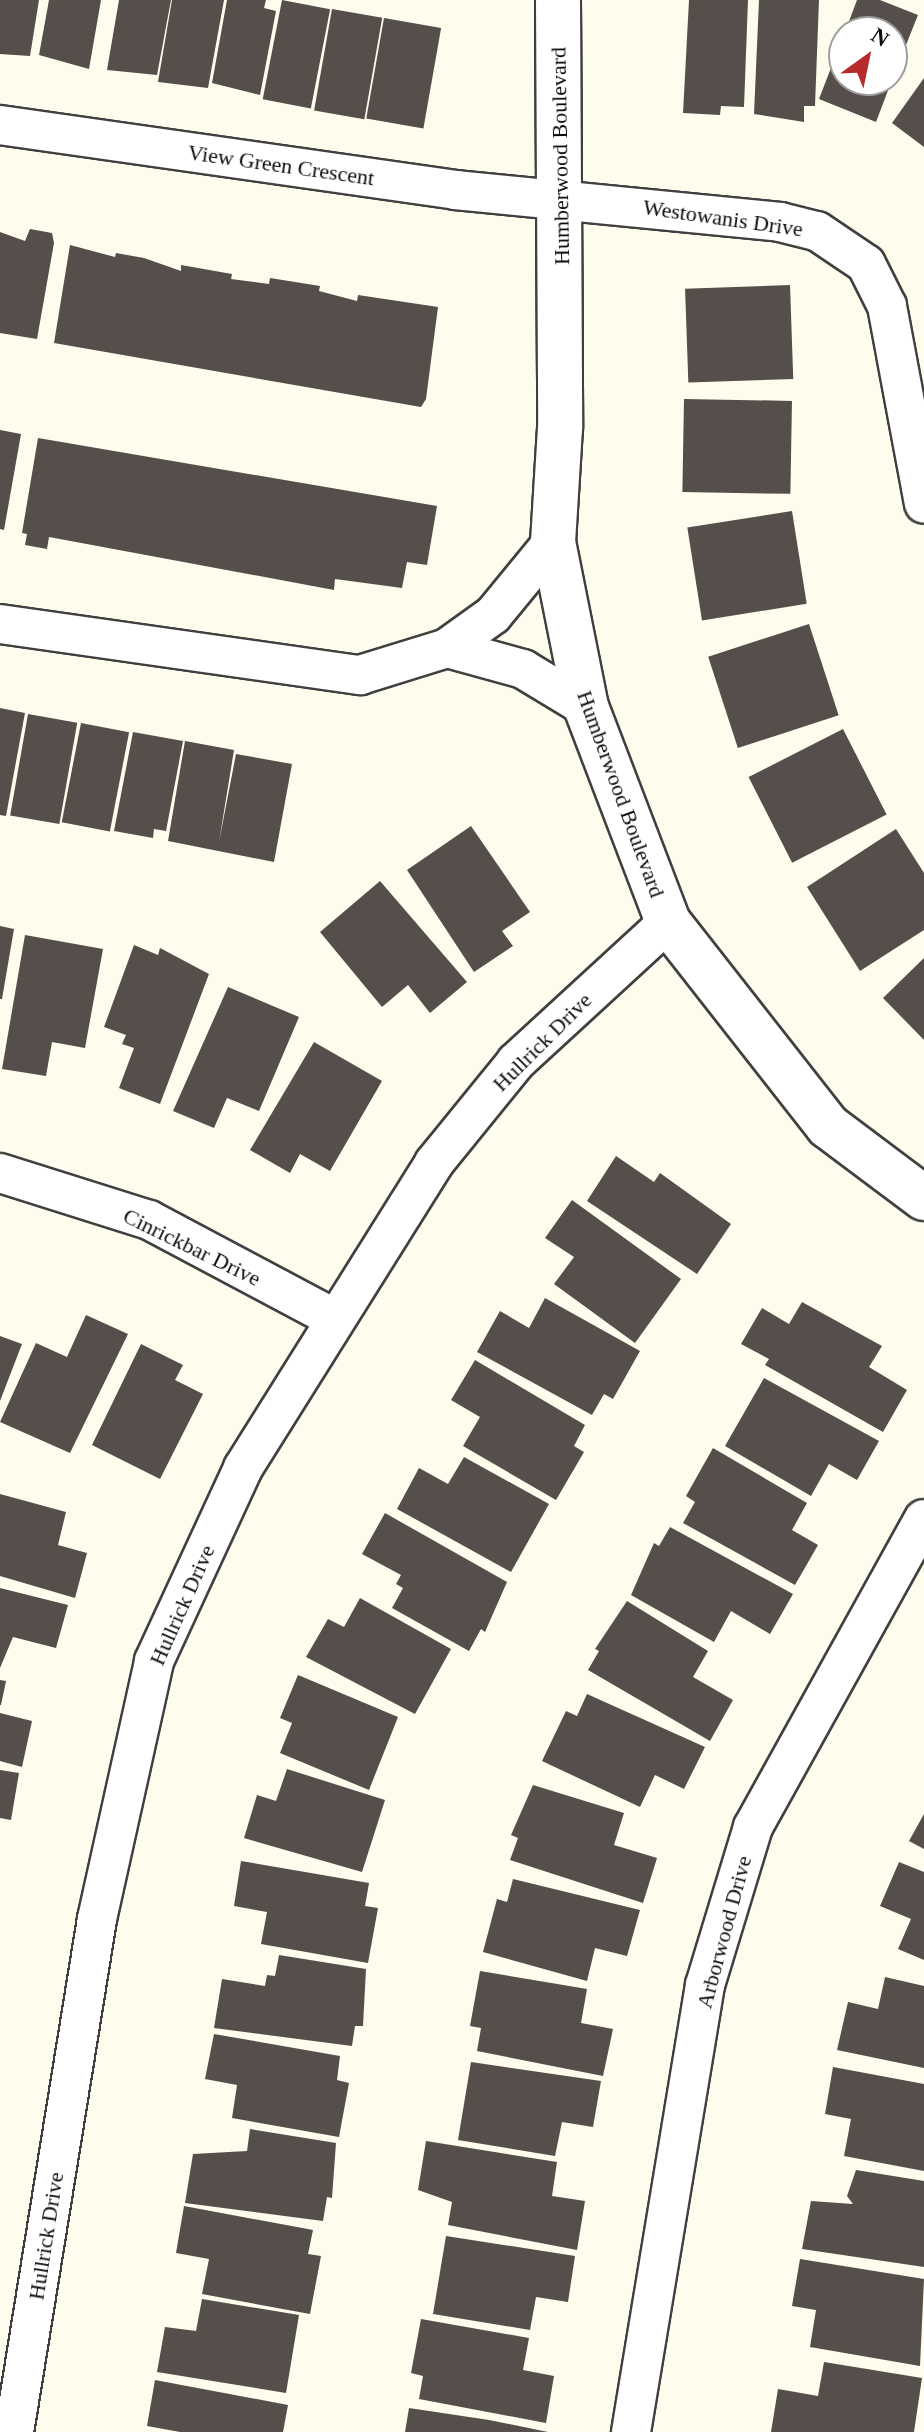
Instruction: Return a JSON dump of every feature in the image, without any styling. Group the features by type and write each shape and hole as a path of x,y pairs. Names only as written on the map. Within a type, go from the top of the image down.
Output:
{"street":[{"name":"Humberwood Boulevard","path":"558,0 562,199 560,428 553,542 586,707 668,922 828,1126 924,1198"},
{"name":"View Green Crescent","path":"0,125 455,190 562,199"},
{"name":"Westowanis Drive","path":"562,199 780,222 836,240 866,264 887,306 924,504"},
{"path":"0,624 360,675 447,648 493,615 553,542"},
{"path":"447,648 523,669 586,707"},
{"name":"Hullrick Drive","path":"14,2432 97,1919 154,1661 243,1468 333,1318 434,1163 516,1062 668,922"},
{"name":"Cinrickbar Drive","path":"0,1173 149,1220 333,1318"},
{"name":"Arborwood Drive","path":"631,2432 705,1985 753,1827 924,1519"}],"building":[{"path":"0,0 39,0 30,56 0,54"},
{"path":"49,0 101,0 89,69 39,55"},
{"path":"119,0 171,0 157,75 107,70"},
{"path":"172,0 224,0 208,88 158,82"},
{"path":"227,0 266,0 264,8 276,11 260,95 212,83"},
{"path":"282,0 330,9 311,108 263,99"},
{"path":"689,0 748,0 744,107 721,106 720,115 683,113"},
{"path":"759,0 819,0 815,106 804,106 804,122 754,114"},
{"path":"857,0 880,0 918,15 908,40 908,16 851,16"},
{"path":"332,9 382,18 364,119 314,110"},
{"path":"384,18 441,28 423,129 366,118"},
{"path":"828,76 828,96 886,96 876,122 819,99"},
{"path":"924,78 924,147 892,123"},
{"path":"30,229 52,233 54,243 37,339 0,333 0,232 25,241"},
{"path":"70,245 115,257 116,253 144,258 181,271 181,265 232,274 231,279 269,284 270,278 320,286 319,291 357,301 358,295 438,307 426,399 421,407 54,343"},
{"path":"790,285 793,379 688,383 685,289"},
{"path":"684,399 792,401 790,494 682,492"},
{"path":"0,430 21,434 4,530 0,529"},
{"path":"38,438 437,506 427,565 407,562 402,588 335,579 334,590 49,537 47,549 25,545 27,534 22,533"},
{"path":"792,511 807,604 702,620 687,528"},
{"path":"809,624 839,715 738,748 708,657"},
{"path":"0,708 25,713 6,816 0,815"},
{"path":"28,714 77,723 59,824 10,815"},
{"path":"81,723 129,732 110,831 62,822"},
{"path":"843,729 887,815 792,863 749,777"},
{"path":"133,732 183,741 166,831 154,829 153,838 114,831"},
{"path":"185,741 234,750 219,842 236,754 292,764 274,862 168,841"},
{"path":"471,826 530,912 502,931 513,946 474,972 407,870"},
{"path":"896,829 924,873 924,930 860,971 807,887"},
{"path":"380,881 467,982 430,1013 408,985 382,1007 320,932"},
{"path":"0,926 14,929 2,999 0,999"},
{"path":"25,935 103,949 85,1048 52,1042 46,1076 2,1069"},
{"path":"134,945 158,955 160,948 209,974 160,1104 119,1088 134,1048 122,1044 126,1035 104,1027"},
{"path":"924,958 924,1040 883,998"},
{"path":"228,987 299,1017 259,1111 227,1098 214,1128 173,1111"},
{"path":"314,1042 382,1081 330,1171 300,1154 290,1173 250,1150"},
{"path":"616,1156 654,1182 660,1173 731,1224 697,1274 587,1201"},
{"path":"572,1200 681,1279 635,1343 554,1284 574,1257 545,1238"},
{"path":"545,1298 640,1351 613,1399 604,1394 592,1415 477,1352 500,1311 529,1328"},
{"path":"802,1302 882,1346 869,1367 907,1390 883,1432 765,1365 769,1359 741,1344 762,1308 789,1324"},
{"path":"86,1315 128,1334 70,1453 0,1422 36,1343 67,1357"},
{"path":"0,1336 22,1344 0,1401"},
{"path":"141,1344 183,1365 175,1380 203,1394 160,1479 92,1445"},
{"path":"475,1360 585,1425 574,1446 584,1452 556,1500 463,1446 480,1417 451,1400"},
{"path":"764,1378 879,1441 857,1480 829,1464 811,1496 725,1446"},
{"path":"713,1448 807,1503 792,1530 818,1545 795,1585 683,1523 695,1502 686,1496"},
{"path":"464,1457 549,1504 511,1572 397,1509 419,1468 448,1484"},
{"path":"0,1494 66,1512 58,1545 87,1553 75,1598 0,1576"},
{"path":"385,1513 507,1582 485,1632 481,1629 469,1651 392,1608 403,1588 396,1584 401,1575 362,1554"},
{"path":"670,1527 793,1594 770,1634 731,1611 714,1642 631,1595 654,1543 659,1546"},
{"path":"0,1588 68,1605 56,1648 13,1637 0,1668"},
{"path":"360,1598 451,1649 415,1714 306,1657 328,1619 344,1627"},
{"path":"627,1601 708,1651 693,1677 733,1700 710,1741 588,1670 599,1651 595,1649"},
{"path":"298,1675 398,1717 369,1790 280,1753 292,1723 280,1718"},
{"path":"0,1680 6,1681 1,1705 0,1705"},
{"path":"587,1694 705,1747 684,1789 655,1775 640,1807 542,1761 566,1711 577,1716"},
{"path":"0,1713 32,1721 22,1767 0,1761"},
{"path":"287,1769 385,1800 362,1872 244,1838 257,1795 276,1801"},
{"path":"0,1770 19,1773 11,1820 0,1818"},
{"path":"533,1785 624,1813 614,1845 657,1858 643,1903 510,1860 518,1838 511,1835"},
{"path":"924,1814 924,1849 909,1841"},
{"path":"241,1861 369,1883 365,1906 378,1908 368,1963 261,1944 267,1912 234,1906"},
{"path":"899,1862 924,1872 924,1960 898,1949 911,1919 880,1906"},
{"path":"513,1879 640,1910 627,1956 595,1948 587,1981 483,1952 497,1899 507,1902"},
{"path":"279,1955 366,1969 363,2026 355,2026 352,2046 214,2028 222,1979 265,1986 267,1975 275,1976"},
{"path":"480,1971 587,1989 581,2023 613,2029 603,2076 477,2051 481,2028 470,2026"},
{"path":"885,1977 924,1986 924,2068 837,2050 848,2002 878,2009"},
{"path":"214,2034 340,2056 337,2080 349,2083 339,2137 232,2118 237,2085 205,2079"},
{"path":"471,2062 601,2081 593,2127 562,2122 555,2156 458,2140"},
{"path":"833,2067 924,2084 924,2171 844,2156 851,2119 825,2114"},
{"path":"250,2129 336,2143 332,2198 327,2197 323,2221 185,2203 193,2154 247,2151"},
{"path":"426,2141 557,2162 552,2196 585,2201 577,2250 448,2225 452,2202 418,2190"},
{"path":"856,2170 924,2181 924,2267 802,2249 811,2201 853,2204 847,2196"},
{"path":"184,2206 313,2230 308,2254 321,2256 310,2314 202,2294 209,2259 176,2253"},
{"path":"446,2236 575,2256 568,2302 536,2297 530,2330 433,2314"},
{"path":"800,2259 924,2279 920,2366 810,2347 816,2310 792,2306"},
{"path":"202,2299 299,2315 286,2393 157,2372 165,2327 196,2331"},
{"path":"421,2319 529,2338 523,2370 554,2376 546,2423 419,2399 423,2376 411,2373"},
{"path":"824,2362 922,2378 914,2432 771,2432 778,2389 818,2396"},
{"path":"155,2380 288,2405 283,2432 180,2432 147,2426"},
{"path":"409,2408 489,2420 548,2432 405,2432"}]}
